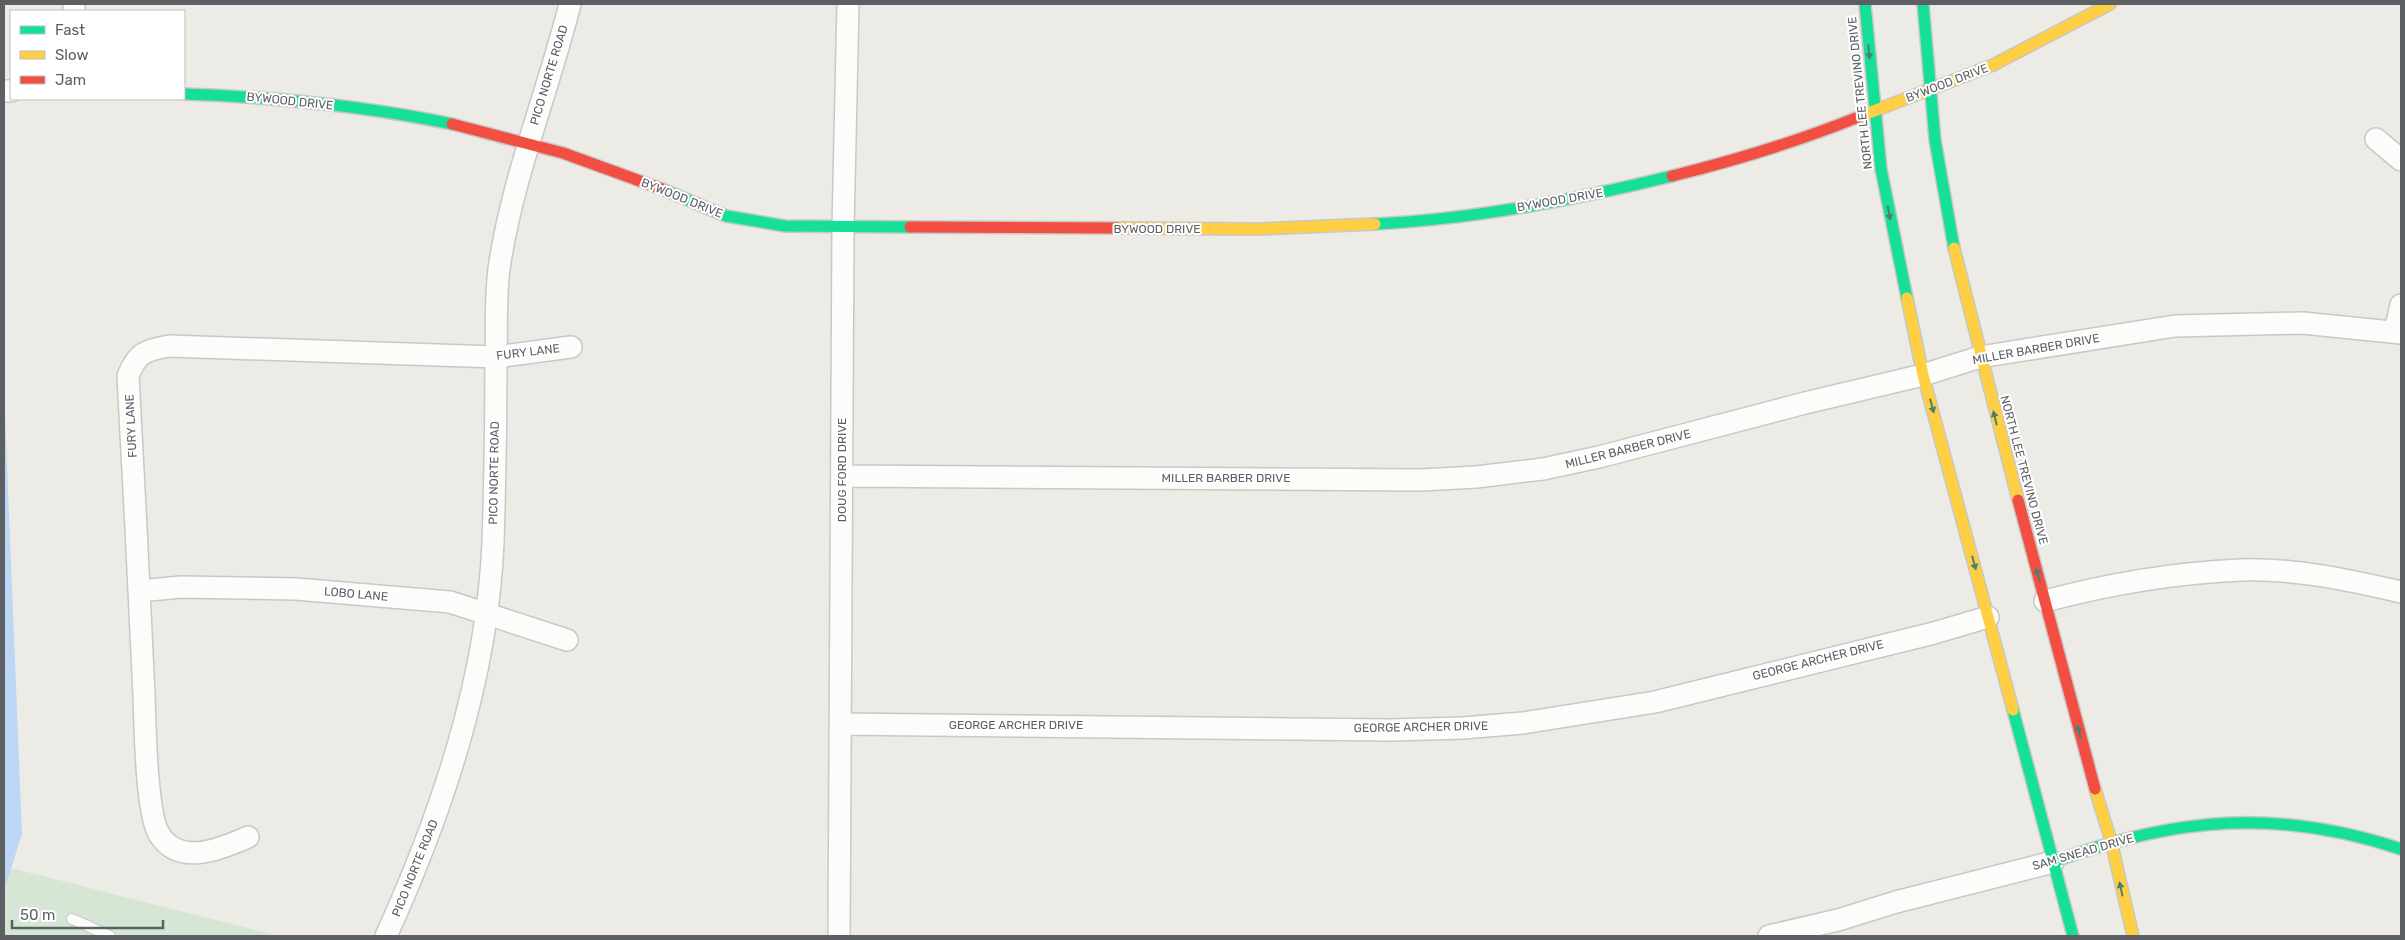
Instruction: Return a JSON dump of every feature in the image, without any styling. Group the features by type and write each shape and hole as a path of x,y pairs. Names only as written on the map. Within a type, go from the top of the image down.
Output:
{"street":[{"name":"PICO NORTE ROAD","path":"386,936 414,876 444,792 478,662 492,546 496,357 495,318 499,270 505,233 528,145 570,4"},
{"name":"DOUG FORD DRIVE","path":"839,936 843,228 848,4"},
{"name":"NORTH LEE TREVINO DRIVE","path":"1865,4 1880,169 1924,375 2073,936"},
{"name":"NORTH LEE TREVINO DRIVE","path":"1923,4 1930,89 1948,221 1980,357 2090,773 2111,841 2133,936"},
{"name":"BYWOOD DRIVE","path":"185,94 266,97 398,113 470,128 563,153 649,183 726,216 785,226 843,228 1261,229 1413,222 1482,213 1611,191 1742,159 1795,142 1993,65 2110,4"},
{"path":"2376,139 2401,160"},
{"path":"2398,332 2401,305"},
{"name":"MILLER BARBER DRIVE","path":"842,476 1421,480 1476,477 1543,469 1599,458 1804,403 1924,375 1980,357 2175,326 2303,323 2398,332"},
{"name":"FURY LANE","path":"248,837 221,850 197,853 172,847 159,834 152,817 146,738 128,376 134,362 148,349 169,346 496,357 571,347"},
{"path":"2045,601 2101,586 2157,578 2241,570 2323,576 2401,592"},
{"name":"LOBO LANE","path":"139,591 181,587 296,589 450,602 485,615 567,640"},
{"name":"GEORGE ARCHER DRIVE","path":"840,724 1391,730 1463,728 1523,723 1655,702 1934,633 1988,617"},
{"name":"SAM SNEAD DRIVE","path":"1769,936 1839,928 1896,902 2053,862 2111,841 2218,822 2265,821 2312,825 2368,837 2401,849"}],"lane":[{"path":"72,919 110,936"}],"green space":[{"path":"11,868 279,936 4,936 4,891"}],"water":[{"path":"4,392 22,834 4,891"}],"traffic: fast":[{"path":"1865,4 1881,169 1907,298"},
{"path":"1923,4 1935,140 1954,248"},
{"path":"185,94 319,103 386,112 452,124"},
{"path":"1375,224 1487,213 1599,193 1672,176"},
{"path":"662,189 726,216 785,226 910,227"},
{"path":"2013,710 2073,936"},
{"path":"2053,862 2141,835 2184,827 2226,823 2269,823 2311,827 2355,836 2401,849"}],"traffic: slow":[{"path":"1861,116 1993,65 2110,4"},
{"path":"1118,228 1261,229 1375,224"},
{"path":"1954,248 2018,500"},
{"path":"1907,298 1923,375 2013,710"},
{"path":"2095,789 2111,841 2133,936"}],"traffic: jam":[{"path":"1672,176 1768,149 1861,116"},
{"path":"452,124 563,153 662,189"},
{"path":"910,227 1118,228"},
{"path":"2018,500 2095,789"}]}
